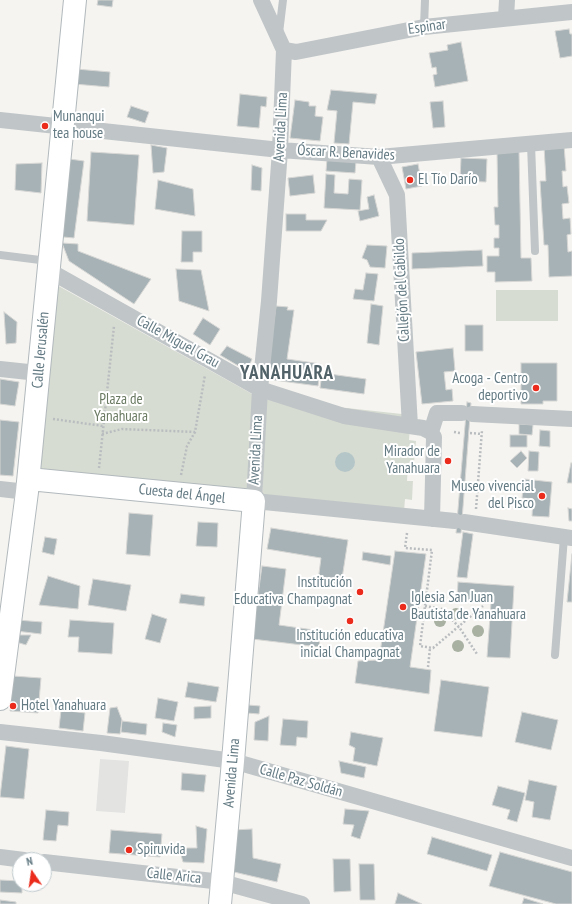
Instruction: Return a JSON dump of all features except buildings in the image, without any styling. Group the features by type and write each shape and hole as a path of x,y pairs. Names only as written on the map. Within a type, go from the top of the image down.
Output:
{"street":[{"name":"Calle Jerusalén","path":"0,699 28,485 75,0"},
{"name":"Avenida Lima","path":"220,904 254,501 260,389 269,301 280,150 281,45 261,0"},
{"path":"506,18 507,0"},
{"name":"Espinar","path":"281,45 296,52 424,27 572,12"},
{"name":"Óscar R. Benavides","path":"0,120 280,150 379,157 572,140"},
{"name":"Callejón del Cabildo","path":"379,157 397,195 410,426"},
{"name":"Calle Miguel Grau","path":"49,266 116,307 260,389 344,416 423,428 431,432"},
{"path":"0,369 38,373"},
{"path":"432,519 434,437 431,432 437,413 572,419"},
{"name":"Cuesta del Ángel","path":"0,488 28,485 97,486 409,516 464,522 568,537"},
{"name":"Calle Paz Soldán","path":"0,732 101,743 233,761 572,858"},
{"path":"0,857 12,858"},
{"name":"Calle Arica","path":"52,863 222,882 302,904"}],"lane":[{"path":"281,45 283,0"},
{"path":"424,27 425,0"},
{"path":"531,144 535,251"},
{"name":"Calle Miguel Grau","path":"0,255 49,266"},
{"path":"555,656 568,537"}],"path":[{"path":"97,486 116,307"},
{"path":"178,494 187,446 195,432 208,359"},
{"path":"464,522 482,434 479,414"},
{"path":"35,416 103,426"},
{"path":"102,434 122,429 195,432"},
{"path":"454,432 460,433"},
{"path":"470,433 482,434"},
{"path":"409,516 405,548 432,550 420,646 433,648 482,606"},
{"path":"425,606 442,609 458,626 477,654"},
{"path":"428,667 430,648"}],"shaded area":[{"path":"345,452 352,455 355,462 352,469 345,472 338,469 335,462 338,455"},
{"path":"100,759 129,761 125,813 96,811"}],"green space":[{"name":"Plaza de Yanahuara","path":"55,284 254,395 250,505 38,475"},
{"path":"496,290 558,290 558,321 496,321"},
{"path":"265,399 411,415 409,440 416,441 414,463 408,463 407,481 413,481 412,500 405,499 404,512 262,503"}],"place":[{"name":"Munanqui tea house","path":"45,126"},
{"name":"El Tío Darío","path":"410,180"},
{"name":"Acoga - Centro deportivo","path":"536,388"},
{"name":"Mirador de Yanahuara","path":"448,461"},
{"name":"Museo vivencial del Pisco","path":"542,496"},
{"name":"Institución Educativa Champagnat","path":"360,592"},
{"name":"Iglesia San Juan Bautista de Yanahuara","path":"403,607"},
{"name":"Institución educativa inicial Champagnat","path":"350,621"},
{"name":"Hotel Yanahuara","path":"13,706"},
{"name":"Spiruvida","path":"129,850"}],"district":[{"name":"YANAHUARA","path":"287,374"}]}
